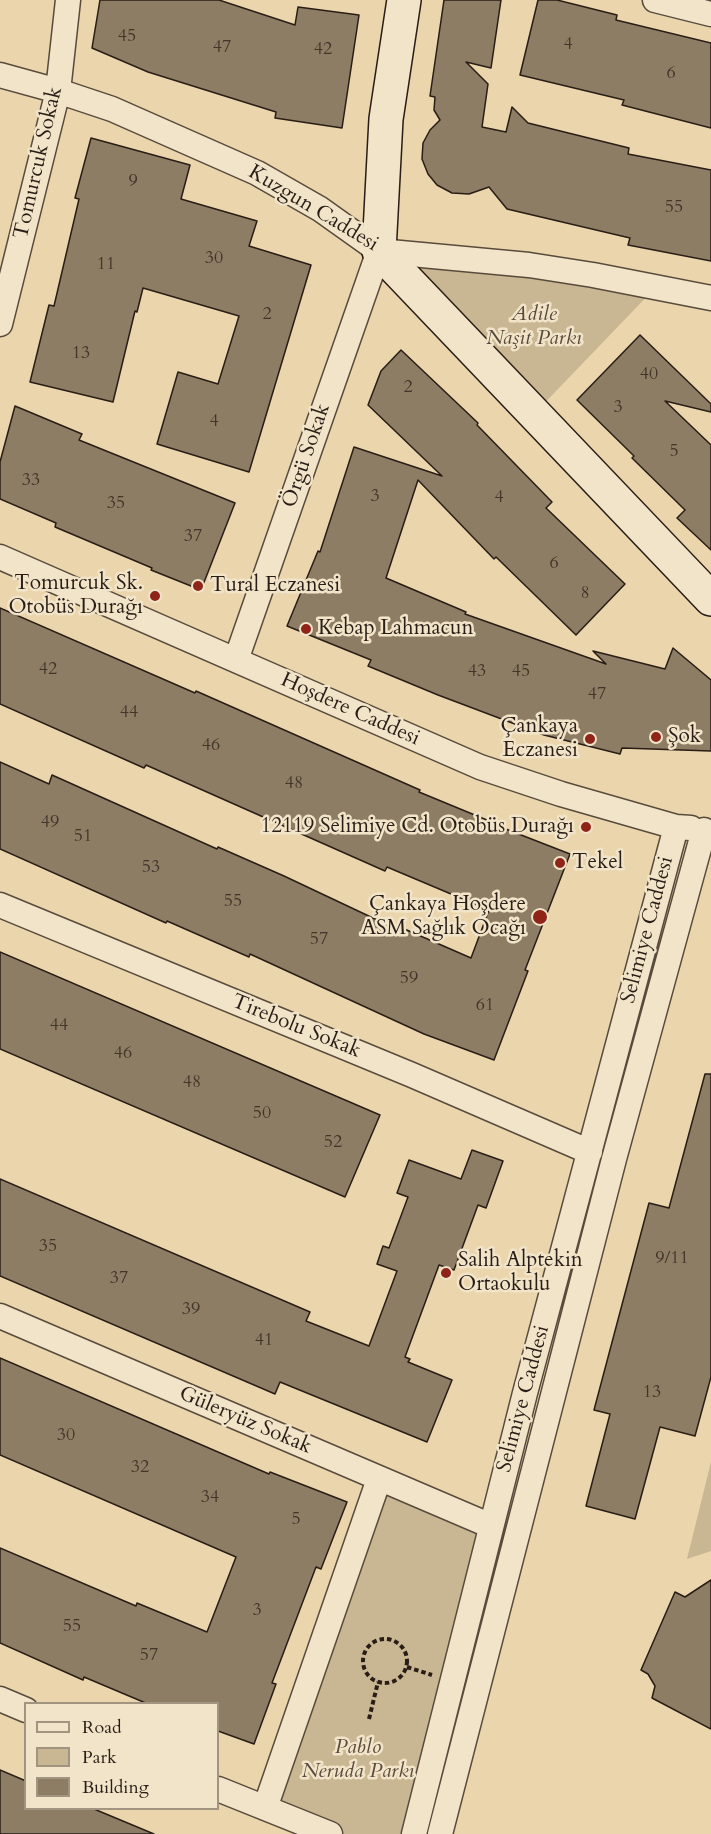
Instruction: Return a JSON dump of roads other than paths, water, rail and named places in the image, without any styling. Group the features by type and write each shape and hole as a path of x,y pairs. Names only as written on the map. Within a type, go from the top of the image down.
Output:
{"main road":[{"path":"404,0 386,119 379,251 711,599"}],"street":[{"name":"Tomurcuk Sokak","path":"0,324 58,91 68,0"},
{"path":"655,0 711,14"},
{"name":"Kuzgun Caddesi","path":"0,75 112,109 257,173 320,208 379,251 529,265 711,298"},
{"name":"Örgü Sokak","path":"236,660 379,251"},
{"name":"Hoşdere Caddesi","path":"0,557 480,767 561,794 676,827 708,830"},
{"name":"Selimiye Caddesi","path":"414,1834 491,1526 676,827"},
{"name":"Selimiye Caddesi","path":"440,1834 614,1159 708,830"},
{"name":"Tirebolu Sokak","path":"0,905 412,1075 590,1152"},
{"name":"Güleryüz Sokak","path":"0,1316 491,1526"},
{"path":"265,1808 379,1479"},
{"path":"0,1699 24,1709"},
{"path":"219,1789 330,1834"}],"place":[{"name":"Tural Eczanesi","path":"198,586"},
{"name":"Tomurcuk Sk. Otobüs Durağı","path":"155,596"},
{"name":"Kebap Lahmacun","path":"306,629"},
{"name":"Şok","path":"656,737"},
{"name":"Çankaya Eczanesi","path":"590,739"},
{"name":"12119 Selimiye Cd. Otobüs Durağı","path":"586,827"},
{"name":"Tekel","path":"560,863"},
{"name":"Çankaya Hoşdere ASM Sağlık Ocağı","path":"540,917"},
{"name":"Salih Alptekin Ortaokulu","path":"446,1273"}],"park label":[{"name":"Adile Naşit Parkı","path":"534,327"},
{"name":"Pablo Neruda Parkı","path":"358,1760"}]}
